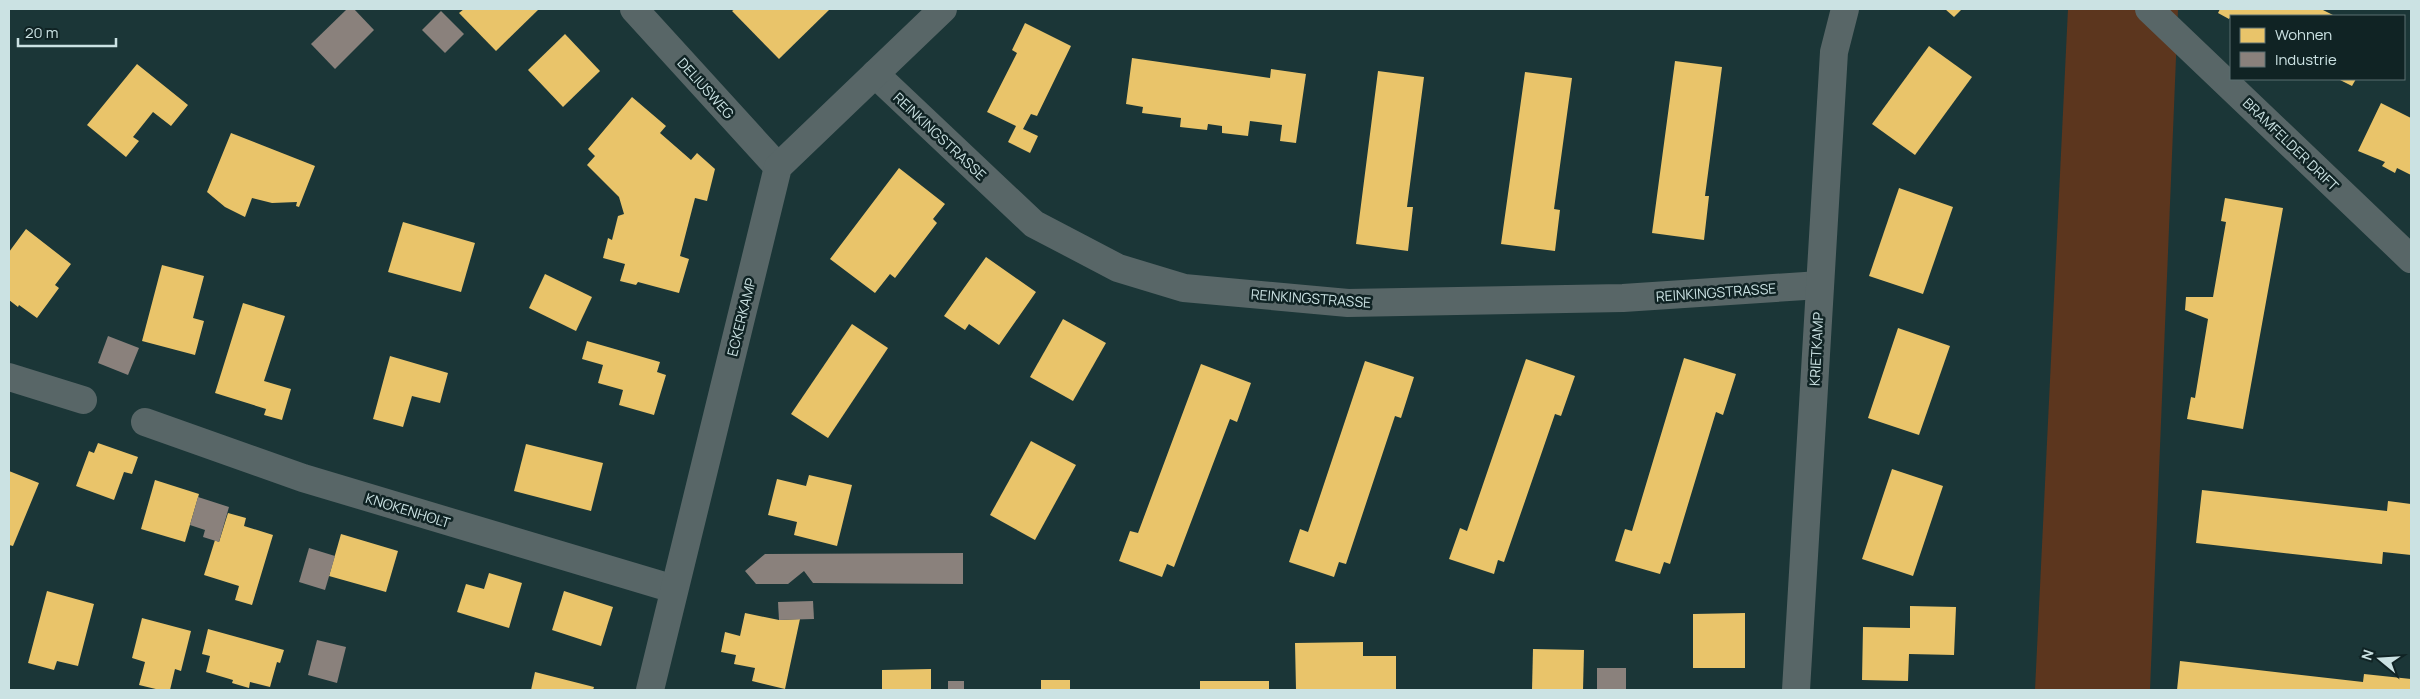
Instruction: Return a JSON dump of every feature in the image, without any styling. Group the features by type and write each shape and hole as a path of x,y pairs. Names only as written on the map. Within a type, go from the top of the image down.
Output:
{"street":[{"name":"DELIUSWEG","path":"634,9 778,166"},
{"path":"778,166 943,9"},
{"name":"KRIETKAMP","path":"1796,690 1834,52 1845,9"},
{"name":"BRAMFELDER DRIFT","path":"2149,9 2411,259"},
{"name":"REINKINGSTRASSE","path":"875,74 1034,224 1118,268 1184,288 1348,303 1622,298 1820,285"},
{"name":"ECKERKAMP","path":"650,690 778,166"},
{"path":"9,377 83,400"},
{"name":"KNOKENHOLT","path":"145,422 303,478 674,589"}],"shaded area":[{"path":"2068,9 2178,9 2150,690 2035,690"}],"building: Wohnen":[{"path":"464,9 539,9 496,51 459,13"},
{"path":"735,9 830,9 779,59 732,11"},
{"path":"1945,9 1962,9 1954,17"},
{"path":"2220,9 2321,9 2333,15 2230,15 2229,19 2218,13"},
{"path":"1025,23 1071,46 1037,116 1031,114 1023,129 1038,136 1030,153 1008,142 1016,126 987,112 1017,53 1012,50"},
{"path":"565,34 600,71 563,107 528,70"},
{"path":"1929,46 1972,77 1915,155 1872,124"},
{"path":"1132,58 1270,78 1271,69 1306,74 1296,143 1280,141 1282,125 1250,121 1248,136 1222,133 1222,126 1208,124 1207,130 1180,127 1181,118 1142,113 1143,107 1126,104"},
{"path":"1675,61 1722,67 1705,196 1709,196 1704,240 1652,233"},
{"path":"137,64 188,105 171,126 153,112 133,137 139,141 126,157 87,125"},
{"path":"1378,71 1424,77 1407,207 1413,207 1408,251 1356,244"},
{"path":"1525,72 1572,78 1554,209 1560,210 1555,251 1501,244"},
{"path":"2340,80 2355,80 2352,86"},
{"path":"632,97 666,126 660,133 691,160 697,153 715,169 707,201 695,198 680,256 689,259 679,293 638,282 636,285 620,281 625,264 603,258 608,238 612,240 618,216 624,214 619,197 587,165 595,156 588,149"},
{"path":"2381,103 2411,118 2411,175 2397,168 2395,173 2382,166 2385,162 2358,151"},
{"path":"231,133 315,166 299,207 296,206 297,202 272,203 252,198 245,217 225,207 207,192"},
{"path":"899,168 945,204 933,219 937,223 895,278 890,274 875,293 830,259"},
{"path":"1899,188 1953,207 1923,294 1869,276"},
{"path":"2225,198 2283,208 2243,429 2187,419 2191,397 2195,398 2208,319 2185,310 2186,297 2213,297 2226,222 2221,221"},
{"path":"403,222 475,243 461,292 388,272"},
{"path":"26,229 71,264 55,285 59,288 37,318 9,300 9,252"},
{"path":"986,257 1036,292 999,345 969,324 965,330 944,316"},
{"path":"162,265 204,276 193,318 204,321 195,355 142,341"},
{"path":"545,274 592,297 576,331 529,308"},
{"path":"243,303 285,316 264,381 291,389 282,420 264,415 266,409 215,393"},
{"path":"1063,319 1106,343 1073,401 1030,377"},
{"path":"852,324 888,348 828,438 791,414"},
{"path":"1898,328 1950,346 1919,435 1868,418"},
{"path":"587,341 660,362 657,372 666,375 654,415 619,405 623,390 598,383 603,365 582,359"},
{"path":"390,356 448,373 440,403 412,396 403,427 373,419"},
{"path":"1684,358 1736,374 1723,415 1716,412 1670,564 1664,562 1660,574 1615,561 1625,529 1632,531"},
{"path":"1526,359 1575,376 1561,416 1555,414 1504,562 1498,560 1494,574 1449,559 1460,528 1467,531"},
{"path":"1365,361 1414,377 1401,418 1395,416 1346,564 1339,562 1334,577 1289,562 1300,529 1308,532"},
{"path":"1201,364 1251,383 1237,422 1230,419 1174,567 1167,564 1162,577 1119,561 1130,531 1138,533"},
{"path":"1031,441 1076,465 1035,540 990,515"},
{"path":"98,443 138,457 132,474 124,472 114,500 76,486 89,451 94,453"},
{"path":"526,444 603,463 591,511 514,491"},
{"path":"1892,469 1943,486 1913,576 1862,559"},
{"path":"9,471 39,483 13,546 9,545"},
{"path":"809,475 852,485 837,546 794,535 797,522 768,515 777,479 806,486"},
{"path":"155,480 199,494 185,542 141,529"},
{"path":"2202,490 2387,511 2388,501 2411,504 2411,555 2383,552 2382,564 2196,543"},
{"path":"228,513 246,518 244,526 273,535 252,605 235,600 239,586 204,575 215,540 219,542"},
{"path":"341,534 398,551 386,592 329,576"},
{"path":"489,573 522,583 509,628 457,612 466,584 484,589"},
{"path":"47,591 94,604 78,666 57,661 54,670 28,663"},
{"path":"564,591 613,607 601,646 552,630"},
{"path":"1910,606 1956,607 1954,655 1909,654 1908,681 1862,680 1863,627 1910,628"},
{"path":"745,613 779,620 800,619 785,689 752,681 755,668 734,664 736,655 721,652 725,632 740,636"},
{"path":"1745,613 1745,668 1693,668 1693,614"},
{"path":"142,618 191,631 181,671 175,669 170,690 160,690 139,685 145,662 132,658"},
{"path":"208,629 284,650 280,663 277,662 270,687 250,682 249,688 232,683 233,680 206,672 210,656 202,654"},
{"path":"1363,642 1363,656 1396,656 1396,690 1296,690 1295,643"},
{"path":"1533,649 1584,650 1583,690 1532,690"},
{"path":"2180,661 2363,682 2364,674 2411,679 2411,690 2177,690"},
{"path":"931,669 931,690 882,690 882,670"},
{"path":"535,672 594,687 593,690 531,690"},
{"path":"1041,680 1070,680 1070,690 1041,690"},
{"path":"1200,681 1269,681 1269,690 1200,690"}],"building: Industrie":[{"path":"347,9 354,9 374,30 335,69 311,44"},
{"path":"441,11 464,34 445,53 422,30"},
{"path":"108,336 139,348 128,375 98,363"},
{"path":"198,497 229,507 219,542 203,537 205,530 190,525"},
{"path":"309,548 335,556 325,590 299,582"},
{"path":"963,553 963,584 813,583 804,571 788,584 756,584 745,571 765,554"},
{"path":"813,601 814,619 779,620 778,602"},
{"path":"317,640 346,647 337,683 308,675"},
{"path":"1597,668 1626,668 1626,690 1597,690"},
{"path":"948,681 964,681 964,690 948,690"}]}
